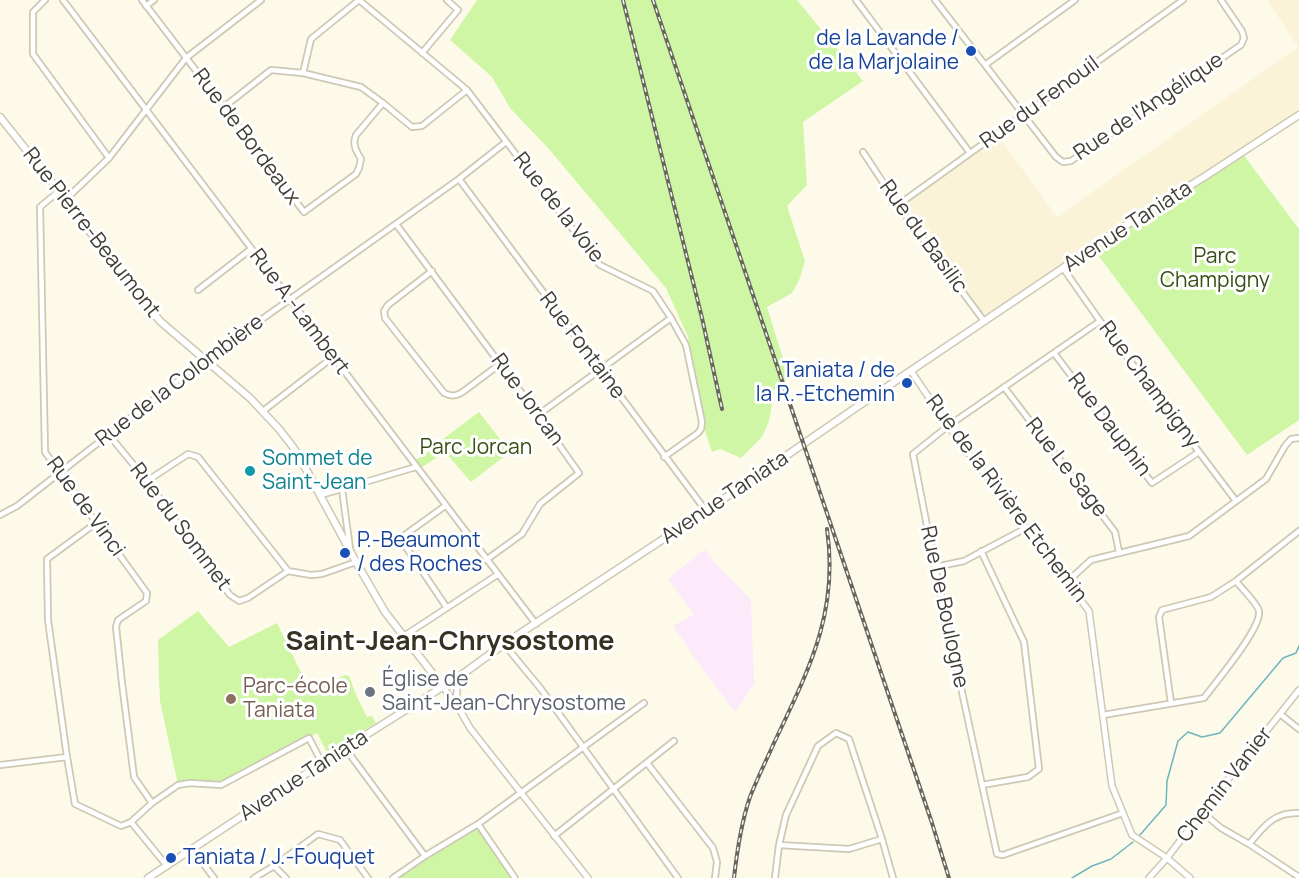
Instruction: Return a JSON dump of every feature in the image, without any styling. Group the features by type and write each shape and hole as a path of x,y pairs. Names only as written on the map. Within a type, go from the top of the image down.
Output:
{"main road":[{"name":"Avenue Taniata","path":"148,878 345,748 460,676 1104,239 1299,115"},
{"name":"Rue Pierre-Beaumont","path":"0,117 161,322 263,411 293,447 385,612 443,687"}],"street":[{"path":"45,0 33,12 33,54 109,158"},
{"name":"Rue A.-Lambert","path":"63,0 536,624"},
{"name":"Rue de Bordeaux","path":"142,0 304,212 356,174 361,159 356,151 354,141 356,135 384,103"},
{"path":"146,6 154,0"},
{"path":"65,200 109,158 186,58 261,0"},
{"path":"303,73 311,39 359,0"},
{"name":"Rue de la Voie","path":"359,0 467,90 600,265 653,291 686,345 702,422 698,433 664,457"},
{"path":"422,53 458,10 447,0"},
{"path":"856,0 970,153"},
{"path":"935,0 1023,115"},
{"path":"985,65 1075,0"},
{"name":"Rue du Fenouil","path":"898,206 1183,0"},
{"name":"Rue de l'Angélique","path":"1023,115 1056,157 1063,162 1071,161 1241,45 1244,38 1242,32 1221,0"},
{"path":"224,107 271,70 303,73 361,87 412,127 422,126 467,90"},
{"name":"Rue de la Colombière","path":"0,515 17,506 206,359 459,179 506,142"},
{"name":"Rue du Basilic","path":"863,152 898,206 984,321"},
{"name":"Rue Fontaine","path":"459,179 706,511"},
{"name":"Rue de Vinci","path":"58,191 40,207 45,452 147,593 146,601 118,620 116,627 134,777 152,803"},
{"name":"Rue Jorcan","path":"396,224 579,473 540,504 522,534 486,560"},
{"path":"198,290 251,249"},
{"name":"Rue Champigny","path":"1063,268 1100,321 1236,501"},
{"path":"432,271 388,305 384,311 385,318 444,393 450,396 464,391 500,364"},
{"path":"538,415 671,318"},
{"name":"Rue De Boulogne","path":"1100,321 948,426 913,454 997,854 1003,855 1123,813"},
{"name":"Rue Dauphin","path":"1054,352 1152,483 1198,452"},
{"path":"263,411 333,357"},
{"name":"Rue de la Rivière Etchemin","path":"911,370 948,426 1089,611 1112,786 1132,835 1167,858 1190,878"},
{"name":"Rue Le Sage","path":"1004,387 1115,532 1119,552"},
{"name":"Rue du Sommet","path":"109,435 147,481 230,595 239,601 248,598 288,571"},
{"path":"1067,582 1091,560 1189,536 1266,479 1285,446 1291,439 1299,438"},
{"path":"147,481 188,454 198,457 288,571 311,576 356,562"},
{"path":"321,495 416,468"},
{"path":"342,489 351,553"},
{"path":"445,506 406,534 402,542 447,608"},
{"path":"96,522 47,559 48,620 75,804 121,826 131,822 152,803 178,785 190,783 221,785 309,738 322,763"},
{"path":"935,567 964,561 1026,528"},
{"path":"1171,703 1159,617 1162,610 1211,597 1236,581 1299,531"},
{"path":"981,551 1024,642 1039,769 1028,777 982,785"},
{"path":"404,636 497,575"},
{"path":"1103,715 1204,698 1252,633 1259,615 1258,608 1236,581"},
{"path":"504,644 541,689 678,878"},
{"path":"458,707 456,700 460,676"},
{"path":"443,687 470,728 588,878"},
{"name":"Chemin Vanier","path":"1149,878 1299,690"},
{"path":"393,878 478,824 644,703"},
{"path":"1280,714 1299,729"},
{"path":"775,878 786,815 818,746 836,734 849,739 893,878"},
{"path":"555,836 674,741"},
{"path":"345,748 425,856"},
{"path":"0,765 67,757"},
{"path":"647,763 713,848 717,862 715,878"},
{"path":"1202,812 1221,828 1299,877"},
{"path":"1249,844 1272,819 1299,813"},
{"path":"131,822 166,866"},
{"path":"478,824 515,878"},
{"path":"254,878 318,834 340,840 368,878"},
{"path":"779,845 849,849 882,839"},
{"path":"192,849 214,878"},
{"path":"273,866 286,878"}],"shaded area":[{"path":"1267,0 1299,0 1299,112 984,321 898,205 997,134 1057,217 1298,47"},
{"path":"705,549 751,600 754,684 735,712 673,626 694,614 668,579"}],"green space":[{"path":"477,0 797,0 863,81 803,122 807,185 787,206 805,261 792,293 767,307 789,378 774,390 769,421 762,437 741,458 720,449 712,452 705,431 688,337 666,288 548,148 510,108 492,77 450,40"},
{"name":"Parc Champigny","path":"1242,153 1299,229 1299,420 1247,455 1092,247"},
{"name":"Parc Jorcan","path":"479,412 510,452 471,482 445,452 418,470 412,462 428,452 442,448 439,442"},
{"name":"Parc-école Taniata","path":"198,611 229,647 277,623 310,691 345,675 349,676 367,717 372,716 376,723 328,754 317,733 221,785 190,783 178,785 160,701 158,640"},
{"path":"478,824 515,878 393,878"}],"waterway":[{"path":"1140,835 1166,805 1167,781 1178,741 1188,732 1202,737 1220,733 1283,658 1296,653 1299,646"},
{"path":"1072,878 1092,866 1111,859 1133,842"}],"railway":[{"path":"623,0 702,318 722,409"},
{"path":"653,0 949,878"},
{"path":"734,878 740,837 750,797 799,690 825,614 830,559 827,529"}],"place":[{"name":"de la Lavande / de la Marjolaine","path":"971,51"},
{"name":"Taniata / de la R.-Etchemin","path":"907,383"},
{"name":"Sommet de Saint-Jean","path":"250,471"},
{"name":"P.-Beaumont / des Roches","path":"345,553"},
{"name":"Église de Saint-Jean-Chrysostome","path":"370,692"},
{"name":"Parc-école Taniata","path":"231,699"},
{"name":"Taniata / J.-Fouquet","path":"171,858"}],"district":[{"name":"Saint-Jean-Chrysostome","path":"450,642"}]}
